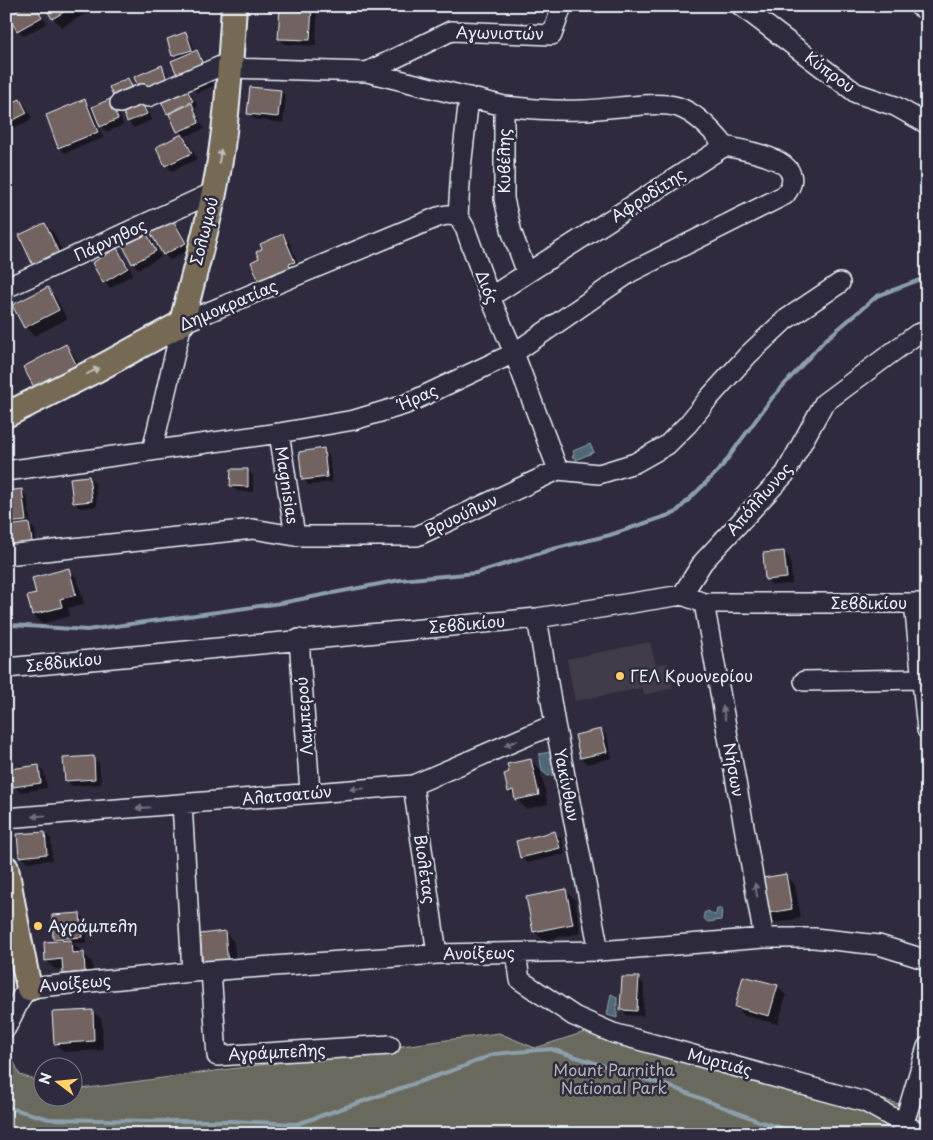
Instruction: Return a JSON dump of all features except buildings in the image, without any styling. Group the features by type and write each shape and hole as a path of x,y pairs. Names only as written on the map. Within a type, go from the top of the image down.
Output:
{"main road":[{"name":"Σολωμού","path":"182,323 214,192 220,156 235,7"},
{"name":"Δημοκρατίας","path":"6,415 96,370 182,323"},
{"path":"6,868 30,988"}],"street":[{"name":"Αγωνιστών","path":"367,72 451,31 552,35 562,6"},
{"name":"Κύπρου","path":"741,6 856,93 895,106 927,124"},
{"path":"919,6 927,12"},
{"path":"120,103 142,94 148,97 230,65 367,72 504,106 526,109 582,110 677,106 687,111 714,132 725,146"},
{"name":"Διός","path":"469,97 458,216 465,228 490,297 514,352 558,470"},
{"name":"Κυβέλης","path":"504,106 504,199 512,232 527,274"},
{"name":"Ήρας","path":"6,471 279,433 354,420 404,405 514,352 631,272 785,195 791,184 791,174 786,166 774,157 725,146"},
{"name":"Αφροδίτης","path":"490,297 725,146"},
{"name":"Πάρνηθος","path":"6,288 214,192"},
{"name":"Δημοκρατίας","path":"182,323 438,217 447,215 458,216"},
{"path":"558,470 599,474 635,463 667,445 748,356 785,320 840,283"},
{"name":"Σολωμού","path":"152,451 182,323"},
{"name":"Απόλλωνος","path":"682,595 703,562 785,474 824,403 917,334 927,331"},
{"name":"Magnisias","path":"279,433 295,536"},
{"name":"Βρυούλων","path":"6,555 253,529 295,536 417,536 558,470"},
{"name":"Σεβδικίου","path":"6,668 537,618 682,595 704,603 920,603"},
{"name":"Νήσων","path":"704,603 764,938"},
{"path":"920,603 922,678 927,730"},
{"name":"Υακίνθων","path":"537,618 599,951"},
{"name":"Λαμπερού","path":"299,639 310,792"},
{"path":"804,681 922,678"},
{"name":"Αλατσατών","path":"6,818 413,785 556,724"},
{"name":"Βιολέτας","path":"413,785 438,954"},
{"name":"Αγράμπελης","path":"182,804 202,972 217,1056 390,1045"},
{"name":"Ανοίξεως","path":"30,988 202,972 438,954 599,951 764,938 814,938 879,945 927,960"},
{"name":"Μυρτιάς","path":"516,953 520,980 574,1016 613,1033 865,1102 922,1134"},
{"path":"6,1028 22,996 30,988"},
{"path":"904,1123 927,1047"}],"shaded area":[{"name":"ΓΕΛ Κρυονερίου","path":"650,642 656,665 667,663 673,688 644,695 642,688 575,701 567,659"}],"green space":[{"name":"Mount Parnitha National Park","path":"613,1023 927,1112 927,1134 6,1134 6,1045 20,1075 32,1079 32,1108 82,1108 82,1089 499,1033 535,1048"}],"water":[{"path":"590,444 594,452 576,460 576,458 572,457 573,451"},
{"path":"550,752 554,775 548,776 542,771 539,754"},
{"path":"717,909 722,909 721,920 708,922 704,917 704,913 708,911 714,915"},
{"path":"611,994 617,997 617,1018 607,1015"}],"waterway":[{"path":"6,622 12,625 87,630 281,603 400,580 476,573 553,549 610,535 675,513 720,469 772,398 824,341 877,296 927,277"},
{"path":"6,1107 49,1119 229,1121 297,1124 462,1067 494,1054 551,1049 677,1089 761,1122 802,1134"}],"place":[{"name":"ΓΕΛ Κρυονερίου","path":"620,676"},
{"name":"Αγράμπελη","path":"38,926"}]}
